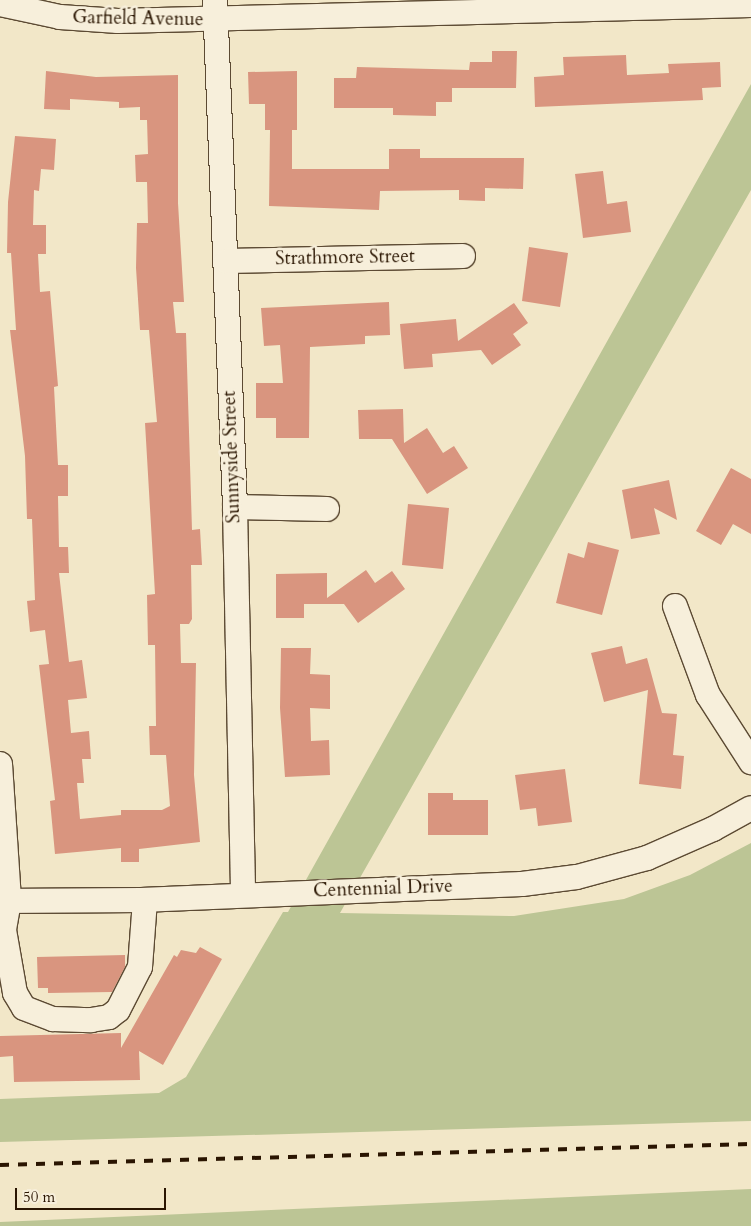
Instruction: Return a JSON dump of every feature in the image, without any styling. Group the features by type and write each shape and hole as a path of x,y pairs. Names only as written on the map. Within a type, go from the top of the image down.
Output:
{"street":[{"name":"Garfield Avenue","path":"0,4 60,17 217,10 693,2 751,5"},
{"name":"Sunnyside Street","path":"217,10 235,507 243,894"},
{"name":"Strathmore Street","path":"227,261 463,256"},
{"path":"235,507 327,509"},
{"path":"675,606 708,695 751,762"},
{"path":"0,764 5,901 4,930 9,968 24,1008 53,1019 91,1020 109,1017 118,1010 135,982 140,967 144,900"},
{"name":"Centennial Drive","path":"5,901 144,900 243,894 522,884 576,877 647,858 713,829 751,808"}],"green space":[{"path":"751,84 751,190 340,913 514,916 624,899 690,875 751,843 751,1121 0,1142 0,1099 159,1093 186,1077 283,912 288,912"},
{"path":"751,1189 751,1226 0,1226 0,1222"}],"building":[{"path":"492,51 517,51 516,88 452,88 452,102 436,102 436,116 393,115 393,108 334,108 334,78 356,78 357,67 469,70 470,62 492,62"},
{"path":"626,55 627,75 669,73 668,64 720,62 721,87 702,88 703,100 535,107 534,77 564,75 563,57"},
{"path":"46,71 96,77 178,75 178,203 184,302 173,302 176,333 186,333 192,530 200,529 202,565 191,565 192,619 189,624 180,624 181,663 196,663 194,775 200,842 139,849 139,862 121,862 121,848 55,854 50,801 55,800 39,665 49,664 45,630 30,632 27,601 35,600 32,519 27,519 25,456 10,330 16,330 11,253 7,253 8,202 15,136 56,139 54,170 41,169 39,191 34,190 33,225 46,225 46,254 38,254 40,292 50,291 58,386 54,387 58,465 68,465 68,496 58,496 59,547 68,547 69,573 59,573 69,662 82,660 87,698 68,700 71,733 89,731 91,759 82,759 84,783 77,783 80,819 121,815 121,810 162,810 170,806 166,755 150,755 149,726 156,726 155,645 148,645 147,595 155,594 145,423 157,422 149,330 140,330 136,268 137,223 148,223 147,182 136,182 135,155 148,154 147,120 140,120 140,107 119,108 119,102 70,99 70,110 44,109"},
{"path":"297,71 297,130 292,130 292,169 389,169 389,149 420,149 420,158 524,158 523,189 485,188 485,201 459,200 459,190 380,191 379,210 269,206 270,130 265,130 265,104 249,104 248,72"},
{"path":"603,171 607,204 627,201 631,232 583,238 575,174"},
{"path":"529,247 568,253 560,307 522,301"},
{"path":"389,302 390,335 365,336 365,344 310,347 309,438 276,438 276,418 256,418 256,383 283,383 280,345 264,346 261,308"},
{"path":"514,303 528,323 513,334 521,345 492,365 481,350 432,354 433,367 404,369 400,324 456,319 458,341"},
{"path":"403,409 404,443 427,428 443,453 454,446 468,468 427,494 392,439 359,439 358,410"},
{"path":"731,468 751,479 751,534 733,524 721,545 696,531"},
{"path":"669,480 677,520 654,508 660,534 631,539 622,490"},
{"path":"408,504 449,508 443,569 402,565"},
{"path":"588,542 619,550 602,615 556,603 568,553 584,558"},
{"path":"366,570 375,583 392,571 405,589 358,623 344,604 304,604 304,618 276,618 276,574 327,573 327,598"},
{"path":"622,646 626,664 647,658 662,713 677,714 673,755 684,756 681,789 639,784 648,690 604,702 591,653"},
{"path":"281,648 311,648 310,674 330,675 330,709 310,708 311,741 329,740 330,775 285,777 280,708"},
{"path":"565,769 572,822 538,826 536,808 520,810 515,775"},
{"path":"428,793 453,793 453,800 488,800 488,835 428,835"},
{"path":"200,947 222,959 163,1065 139,1051 140,1080 14,1082 13,1056 0,1057 0,1036 121,1033 121,1048 174,955 177,957 181,950 196,953"},
{"path":"125,955 125,967 112,992 48,993 48,988 38,988 37,957"}],"railway":[{"path":"0,1165 751,1144"}]}
